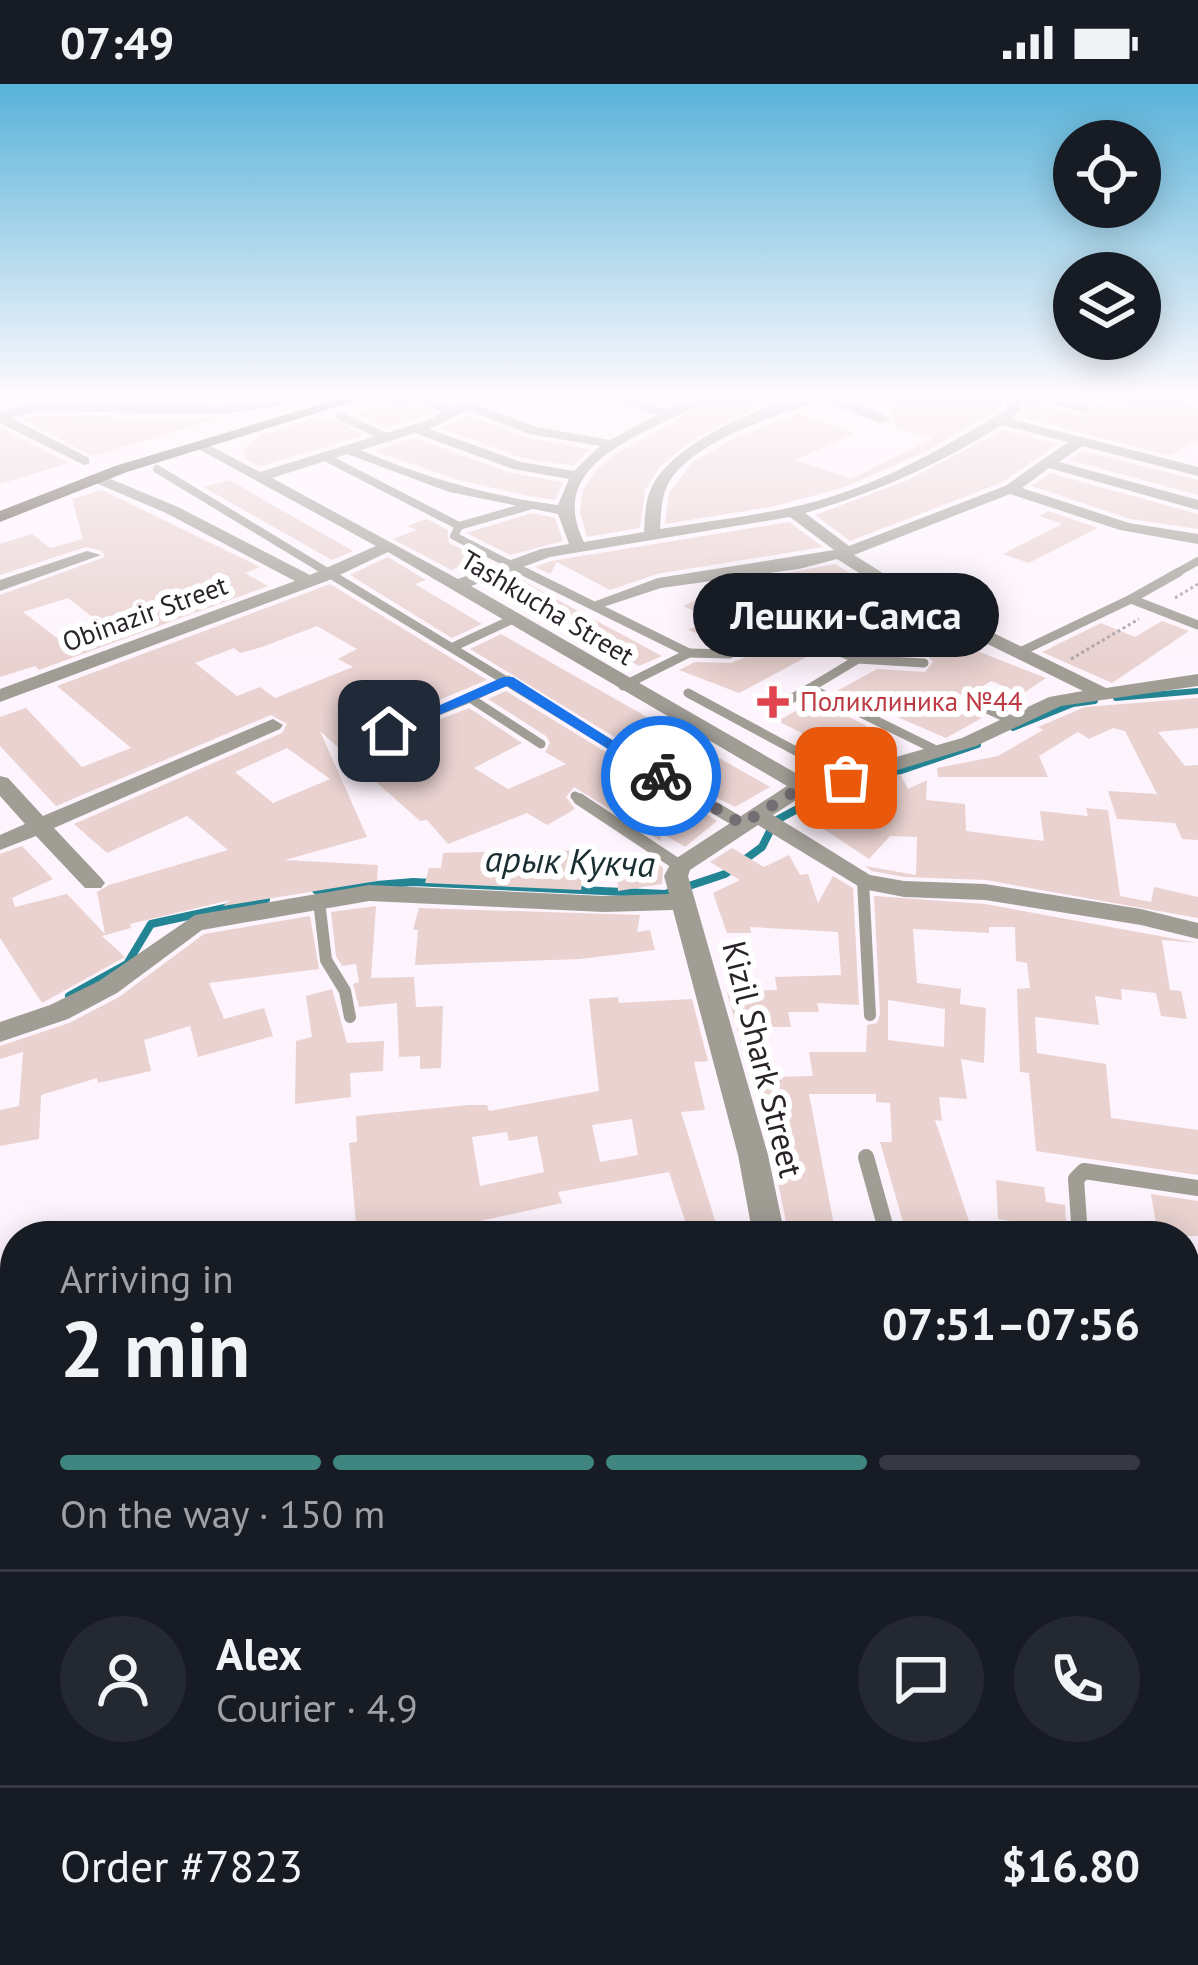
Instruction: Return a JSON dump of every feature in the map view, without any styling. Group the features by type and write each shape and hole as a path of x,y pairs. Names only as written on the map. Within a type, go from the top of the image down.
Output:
{"main road":[{"path":"0,502 45,486"},
{"path":"0,517 77,486"}],"street":[{"path":"114,486 172,510 308,581"},
{"name":"Tashkucha Street","path":"271,486 389,545 623,686 818,791"},
{"path":"440,486 564,510"},
{"path":"574,486 565,499 564,527 578,547"},
{"path":"652,532 660,486"},
{"path":"458,585 578,547 793,512 868,486"},
{"path":"594,604 658,583 843,552 1015,486"},
{"path":"1129,486 1198,505"},
{"path":"1010,489 1126,526 1198,539"},
{"path":"793,512 920,604 1098,691"},
{"name":"Obinazir Street","path":"0,696 308,581 389,545"},
{"path":"0,586 94,555"},
{"path":"0,1032 59,1012 108,988 195,923 369,892 604,904 679,881 749,820 846,778 940,752 1049,703 1195,676"},
{"path":"0,843 273,725"},
{"path":"0,784 92,883"},
{"path":"749,820 790,836 863,881 904,889 985,892 1198,931"},
{"name":"Kizil Shark Street","path":"679,881 753,1155 766,1221"}],"lane":[{"path":"184,486 749,820"},
{"path":"380,486 459,526 529,506"},
{"path":"459,526 454,536 689,653 729,654 786,631 858,659 924,663"},
{"path":"1022,651 1198,561"},
{"path":"1131,599 1198,625"},
{"path":"798,632 830,614"},
{"path":"453,647 513,619"},
{"path":"623,686 689,653"},
{"path":"790,699 858,659"},
{"path":"349,747 508,680"},
{"path":"810,688 940,752"},
{"path":"688,693 846,778"},
{"path":"983,707 1003,695"},
{"path":"470,698 541,744"},
{"path":"967,700 1013,722"},
{"path":"574,796 679,881"},
{"path":"863,881 870,1016"},
{"path":"319,901 326,960 345,991 350,1017"},
{"path":"866,1157 884,1221"},
{"path":"1079,1221 1076,1179 1084,1171 1198,1188"}],"path":[{"path":"1056,668 1198,584"}],"building":[{"path":"240,486 353,551 332,560 203,487"},
{"path":"484,486 561,486 555,500"},
{"path":"586,486 648,486 640,528 587,537 580,512"},
{"path":"675,486 848,486 771,507 665,524 669,493"},
{"path":"893,486 993,486 850,541 815,515"},
{"path":"1032,486 1096,486 1198,514 1198,529 1130,519"},
{"path":"1164,486 1198,486 1198,495"},
{"path":"102,490 260,567 245,573 268,586 39,670 35,666 0,677 0,595 105,557 102,551 86,547 0,575 0,544 32,534 50,548 83,539 72,499","holes":["68,598 104,626 61,641 23,612"]},
{"path":"1048,511 1098,528 1029,563 1003,554 1062,524 1039,516"},
{"path":"532,513 555,518 563,541 510,555 466,533"},
{"path":"427,519 448,530 449,543 489,563 466,571 451,570 393,539 416,530 407,526"},
{"path":"789,522 823,547 657,574 610,590 557,562 550,574 535,567 551,561"},
{"path":"388,557 426,580 415,584 482,624 452,638 350,575"},
{"path":"835,564 861,580 847,587 885,604 877,608 928,630 936,625 970,640 962,645 1046,678 1022,694 991,681 972,693 963,692 953,705 982,718 946,738 837,691 877,669 925,672 933,662 926,654 869,651 835,635 860,622 834,606 816,603 727,645 688,630 712,619 683,606 733,583"},
{"path":"513,575 662,656 639,666 489,584"},
{"path":"330,584 487,680 346,739 341,750 320,731 367,837 285,860 378,865 377,881 223,906 230,900 130,924 131,928 102,936 125,957 42,1003 0,938 0,854 22,846 53,879 12,898 15,907 67,894 105,934 97,892 228,850 187,816 107,853 74,824 282,733 287,724 271,715 56,806 0,746 0,717 26,708 82,767 131,748 57,686","holes":["317,626 357,649 338,659 353,667 275,698 260,687 237,696 195,663 234,648 240,653 262,647","287,748 330,779 273,803 235,772"]},
{"path":"1162,621 1189,631 1112,683 1042,652 1101,623 1135,637"},
{"path":"501,634 770,787 735,807 700,789 470,649"},
{"path":"786,641 816,652 739,693 679,670 695,662 731,663"},
{"path":"506,691 717,821 685,847 660,832 661,841 574,787 566,797 575,809 547,825 527,813 448,844 427,820 420,821 347,756 469,708 522,743 474,768 508,789 566,764 545,752 550,743 546,736 488,699"},
{"path":"1198,698 1198,728 1158,732 1185,766 1198,765 1198,840 1182,839 1175,823 1117,819 1108,791 1157,794 1125,731 1113,728 1089,739 1078,732 1039,756 1048,777 938,777 937,768 998,756 1043,730 1038,727 1085,707"},
{"path":"815,700 867,726 831,748 778,721"},
{"path":"900,774 908,789 927,780 926,800 965,804 966,831 1044,841 1040,811 1088,816 1086,808 1108,810 1120,896 1151,902 1154,887 1198,897 1198,918 986,880 904,877 872,871 865,866 916,875 917,837 890,836 869,859 807,818 888,824 891,777"},
{"path":"732,848 764,867 789,855 800,875 808,874 818,903 833,876 853,888 859,1005 817,1003 819,1012 788,1012 791,1027 759,1027 772,1077 813,1076 809,1052 866,1052 867,1025 877,1023 880,1014 874,896 985,904 1198,943 1162,940 1170,990 1181,991 1187,1019 1161,1016 1156,993 1121,989 1122,1000 1095,996 1099,1025 1035,1017 1037,1053 1106,1064 1111,1118 1198,1130 1198,1175 1036,1151 1029,1073 1020,1072 1017,989 1030,988 1027,963 1016,961 1015,927 989,927 989,933 913,929 917,983 961,989 960,1004 986,1008 984,1063 961,1059 967,1099 939,1097 942,1121 935,1120 969,1221 903,1221 880,1142 892,1142 890,1103 876,1102 876,1094 809,1094 833,1221 786,1221 752,1057 745,1058 727,992 777,990 775,977 841,975 838,932 750,927 751,933 727,933 713,893 740,880 710,862","holes":["888,1000 945,1009 944,1047 888,1040"]},
{"path":"588,850 581,890 425,883 429,868 441,868 443,853"},
{"path":"616,860 657,863 663,868 662,884 618,891"},
{"path":"376,906 371,978 414,977 416,1007 443,1006 441,1068 420,1069 420,1056 399,1057 397,1003 359,1007 353,984 359,982 356,964 342,966 336,956 331,912"},
{"path":"419,908 640,915 637,932 650,930 655,950 580,959 415,965 418,930 413,930"},
{"path":"310,916 319,969 209,983 224,1019 264,1008 273,1036 198,1057 190,1026 144,1040 151,1071 98,1083 97,1078 41,1095 39,1139 0,1146 0,1110 19,1106 23,1052 0,1059 0,1046 69,1023 119,997 204,934"},
{"path":"332,989 347,1043 384,1041 383,1071 350,1073 351,1097 295,1104 296,1041 312,1037 306,996"},
{"path":"618,997 619,1003 692,999 708,1061 694,1062 705,1110 681,1112 715,1221 685,1221 669,1172 558,1192 562,1203 480,1221 356,1221 349,1143 357,1142 356,1116 469,1105 487,1105 489,1111 599,1091 589,999","holes":["632,1119 638,1155 600,1162 592,1125","507,1132 509,1141 537,1136 544,1172 480,1186 472,1137"]},
{"path":"996,1180 1044,1187 1046,1202 1065,1205 1066,1221 998,1219"},
{"path":"1151,1194 1198,1201 1198,1221 1156,1221"}],"waterway":[{"name":"арык Кукча","path":"1116,698 1198,691"},
{"name":"арык Кукча","path":"1013,728 1073,704 1095,701"},
{"name":"арык Кукча","path":"811,802 978,745"},
{"name":"арык Кукча","path":"811,802 816,799"},
{"name":"арык Кукча","path":"316,890 413,882 665,894 725,874 762,847 775,821 811,802"},
{"name":"арык Кукча","path":"69,996 127,964 151,924 266,899"}],"way so far":[{"path":"661,776 742,824 802,787 846,778"}],"place":[{"name":"Поликлиника №44","path":"773,702"},
{"name":"Лешки-Самса","path":"846,778"}],"route":[{"path":"389,731 508,680 661,776"}]}
